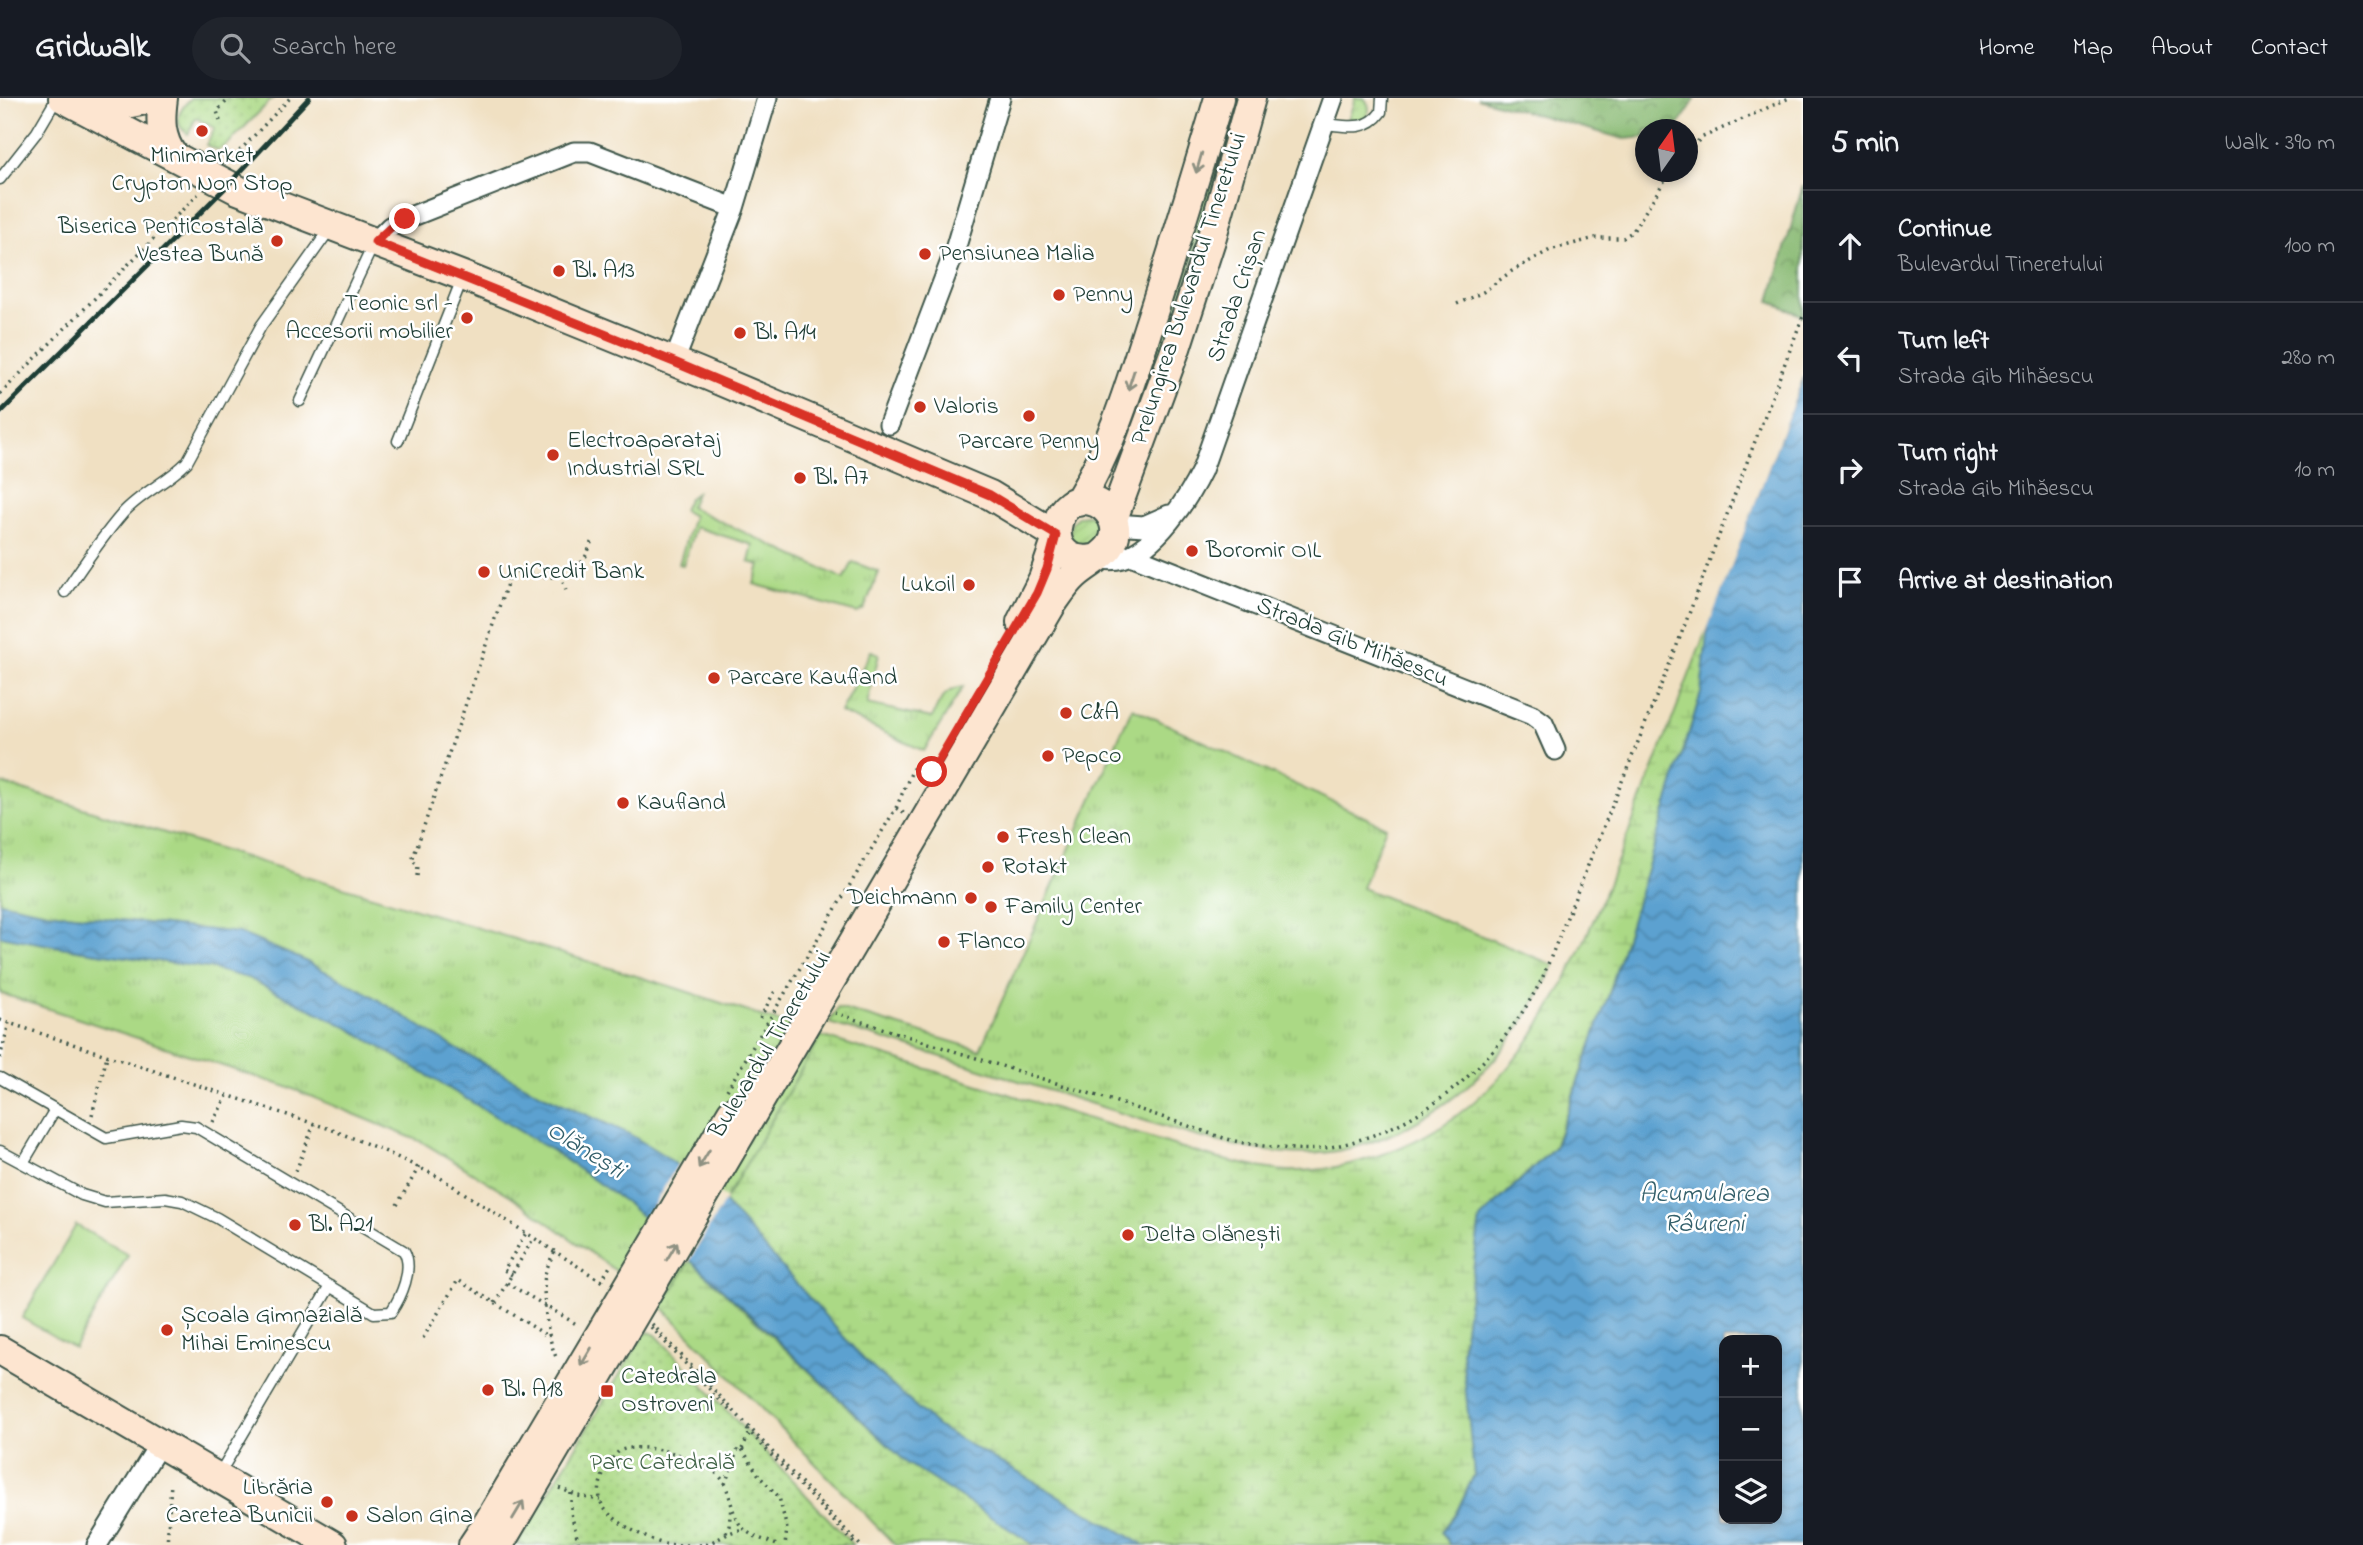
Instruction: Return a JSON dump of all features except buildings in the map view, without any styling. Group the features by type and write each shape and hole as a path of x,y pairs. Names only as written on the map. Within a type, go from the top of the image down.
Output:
{"main road":[{"path":"62,99 121,104 159,98"},
{"path":"130,132 159,98"},
{"path":"159,98 161,130 173,156"},
{"name":"Prelungirea Bulevardul Tineretului","path":"1074,503 1100,462 1124,403 1219,98"},
{"name":"Prelungirea Bulevardul Tineretului","path":"1114,522 1211,240 1251,98"},
{"path":"62,99 239,190 463,276 990,495 1025,504 1089,501 1108,510 1114,522"},
{"path":"990,495 1057,537 1060,545 1071,556 1086,560 1095,559"},
{"name":"Bulevardul Tineretului","path":"802,1012 902,812 1028,609 1043,579 1057,537 1059,518 1074,503"},
{"name":"Bulevardul Tineretului","path":"473,1545 628,1304 802,1012 947,780 1052,604 1069,581 1112,545 1114,522"},
{"name":"Bulevardul Tineretului","path":"499,1545 628,1304"},
{"path":"0,1350 333,1545"}],"street":[{"path":"674,362 734,208 767,98"},
{"path":"888,424 954,253 1000,98"},
{"name":"Strada Crișan","path":"1131,555 1161,530 1195,485 1202,470 1333,98"},
{"path":"375,242 405,219 573,152 590,152 734,208"},
{"name":"Strada Crișan","path":"1114,522 1136,527 1153,524 1180,505"},
{"path":"1095,559 1113,560 1131,555"},
{"name":"Strada Gib Mihăescu","path":"1131,555 1532,715 1544,723 1555,751"},
{"path":"97,1545 160,1443"}],"lane":[{"path":"1325,124 1357,127 1367,125 1381,112 1382,98"},
{"path":"0,179 62,99"},
{"path":"65,592 124,513 187,462 261,326 332,226"},
{"path":"300,401 375,242"},
{"path":"398,441 463,276"},
{"path":"0,1078 54,1111 106,1138 181,1125 196,1127 404,1251 407,1258 406,1275 391,1312 374,1313 182,1201 165,1198 105,1202 82,1195 0,1151"},
{"path":"23,1163 54,1111"},
{"path":"218,1476 330,1286"}],"path":[{"path":"220,121 217,111 230,98"},
{"path":"0,394 290,98"},
{"path":"1698,141 1790,98"},
{"path":"1457,304 1483,292 1512,271 1550,250 1595,238 1623,238 1633,231 1664,182"},
{"path":"915,764 902,812 802,1012 1137,1108 1251,1145 1316,1149 1370,1137 1426,1109 1464,1083 1499,1045 1542,979 1674,653 1803,316"},
{"path":"417,876 419,867 412,861 511,572 551,577 569,573 587,556 592,537"},
{"path":"561,575 566,591"},
{"path":"760,1018 775,991"},
{"path":"0,1020 314,1124 380,1149 439,1177 628,1304 751,1431"},
{"path":"0,1058 9,1023"},
{"path":"88,1130 107,1056"},
{"path":"218,1113 227,1096"},
{"path":"291,1184 314,1124"},
{"path":"397,1205 419,1167"},
{"path":"512,1275 504,1270 526,1233"},
{"path":"495,1303 533,1238"},
{"path":"554,1252 545,1273 550,1344 557,1359"},
{"path":"600,1280 611,1265"},
{"path":"423,1338 458,1280 549,1336"},
{"path":"507,1283 578,1325"},
{"path":"660,1332 858,1545"},
{"path":"725,1485 734,1456 738,1449 742,1449 751,1431"},
{"path":"600,1500 606,1466 619,1451 624,1449 663,1452 687,1457 712,1471 725,1485 744,1530"},
{"path":"742,1449 760,1477 779,1497 787,1529 785,1545"},
{"path":"167,1545 171,1483"},
{"path":"553,1485 571,1493 600,1500 611,1515 639,1534 663,1544 687,1545"},
{"path":"571,1493 571,1513 579,1545"},
{"path":"725,1535 729,1526 731,1503"},
{"path":"699,1545 718,1541 725,1535 744,1530 777,1545"}],"green space":[{"path":"191,98 273,98 228,144 218,150 206,145 215,128 196,118 188,134 180,125 181,111"},
{"path":"1355,98 1364,98 1369,107 1368,113 1361,120 1348,121"},
{"path":"1477,98 1696,98 1682,119 1635,119 1635,138 1624,139"},
{"path":"1228,112 1236,114 1152,398 1124,463 1116,460 1142,395"},
{"path":"1803,185 1803,316 1770,301"},
{"path":"696,493 690,507 844,579 853,562 879,572 864,609 857,613 754,584 760,565 749,562 753,545 695,527 683,565 679,564 693,516 683,510 688,499"},
{"path":"1086,515 1098,519 1102,531 1098,543 1086,547 1074,543 1070,531 1074,519"},
{"path":"1708,625 1701,693 1608,997 1554,1147 1480,1219 1462,1351 1474,1475 1458,1509 1442,1532 1450,1545 1144,1545 937,1426 866,1362 724,1202 821,1036 1215,1158 1270,1169 1310,1170 1344,1165 1377,1156 1428,1134 1471,1104 1508,1068 1539,1026 1565,981 1609,884"},
{"path":"871,651 879,654 867,704 932,718 947,693 963,687 924,751 840,712"},
{"path":"1132,708 1386,827 1362,888 1554,965 1518,1028 1501,1052 1471,1083 1424,1117 1371,1142 1343,1150 1286,1153 1236,1146 1188,1134 829,1023 838,1008 980,1050"},
{"path":"0,783 676,988 821,1036 724,1202 665,1156 629,1134 541,1094 460,1051 364,991 301,959 239,933 47,912 0,902"},
{"path":"0,936 83,951 209,968 248,978 288,996 347,1027 553,1151 628,1204 690,1260 662,1307 511,1196 422,1142 293,1089 0,993"},
{"path":"76,1225 128,1255 74,1348 22,1318"},
{"path":"690,1260 907,1463 1034,1545 895,1545 662,1307"},
{"name":"Parc Catedrală","path":"649,1332 656,1335 853,1545 517,1545 644,1334"}],"water":[{"name":"Acumularea Râureni","path":"1803,377 1803,1545 1450,1545 1442,1532 1458,1509 1474,1475 1462,1351 1480,1219 1555,1147 1608,997 1701,693 1708,625"},
{"name":"Olănești","path":"0,902 47,912 239,933 301,959 364,991 460,1051 541,1094 629,1134 665,1156 724,1202 866,1362 937,1426 1144,1545 1034,1545 907,1463 753,1317 628,1204 553,1151 347,1027 248,978 209,968 83,951 0,936"}],"pier":[{"path":"1803,374 1803,377 1704,638 1705,624"},
{"path":"679,1162 726,1199 688,1263 643,1223"}],"railway":[{"path":"0,413 228,185 309,98"}],"place":[{"name":"Minimarket Crypton Non Stop","path":"202,131"},
{"name":"Biserica Penticostală Vestea Bună","path":"277,241"},
{"name":"Pensiunea Malia","path":"925,254"},
{"name":"Bl. A13","path":"559,271"},
{"name":"Penny","path":"1059,295"},
{"name":"Teonic srl - Accesorii mobilier","path":"467,318"},
{"name":"Bl. A14","path":"740,333"},
{"name":"Valoris","path":"920,407"},
{"name":"Parcare Penny","path":"1029,416"},
{"name":"Electroaparataj Industrial SRL","path":"553,455"},
{"name":"Bl. A7","path":"800,478"},
{"name":"Boromir OIL","path":"1192,551"},
{"name":"UniCredit Bank","path":"484,572"},
{"name":"Lukoil","path":"969,585"},
{"name":"Parcare Kaufland","path":"714,678"},
{"name":"C&A","path":"1066,713"},
{"name":"Pepco","path":"1048,756"},
{"name":"Kaufland","path":"623,803"},
{"name":"Fresh Clean","path":"1003,837"},
{"name":"Rotakt","path":"988,867"},
{"name":"Deichmann","path":"971,898"},
{"name":"Family Center","path":"991,907"},
{"name":"Flanco","path":"944,942"},
{"name":"Bl. A21","path":"295,1225"},
{"name":"Delta Olănești","path":"1128,1235"},
{"name":"Școala Gimnazială Mihai Eminescu","path":"167,1330"},
{"name":"Bl. A18","path":"488,1390"},
{"name":"Catedrala Ostroveni","path":"607,1391"},
{"name":"Librăria Caretea Bunicii","path":"327,1502"},
{"name":"Salon Gina","path":"352,1516"}],"route":[{"path":"405,219 375,242 674,362 990,495 1056,535 1037,593 932,772"}]}
